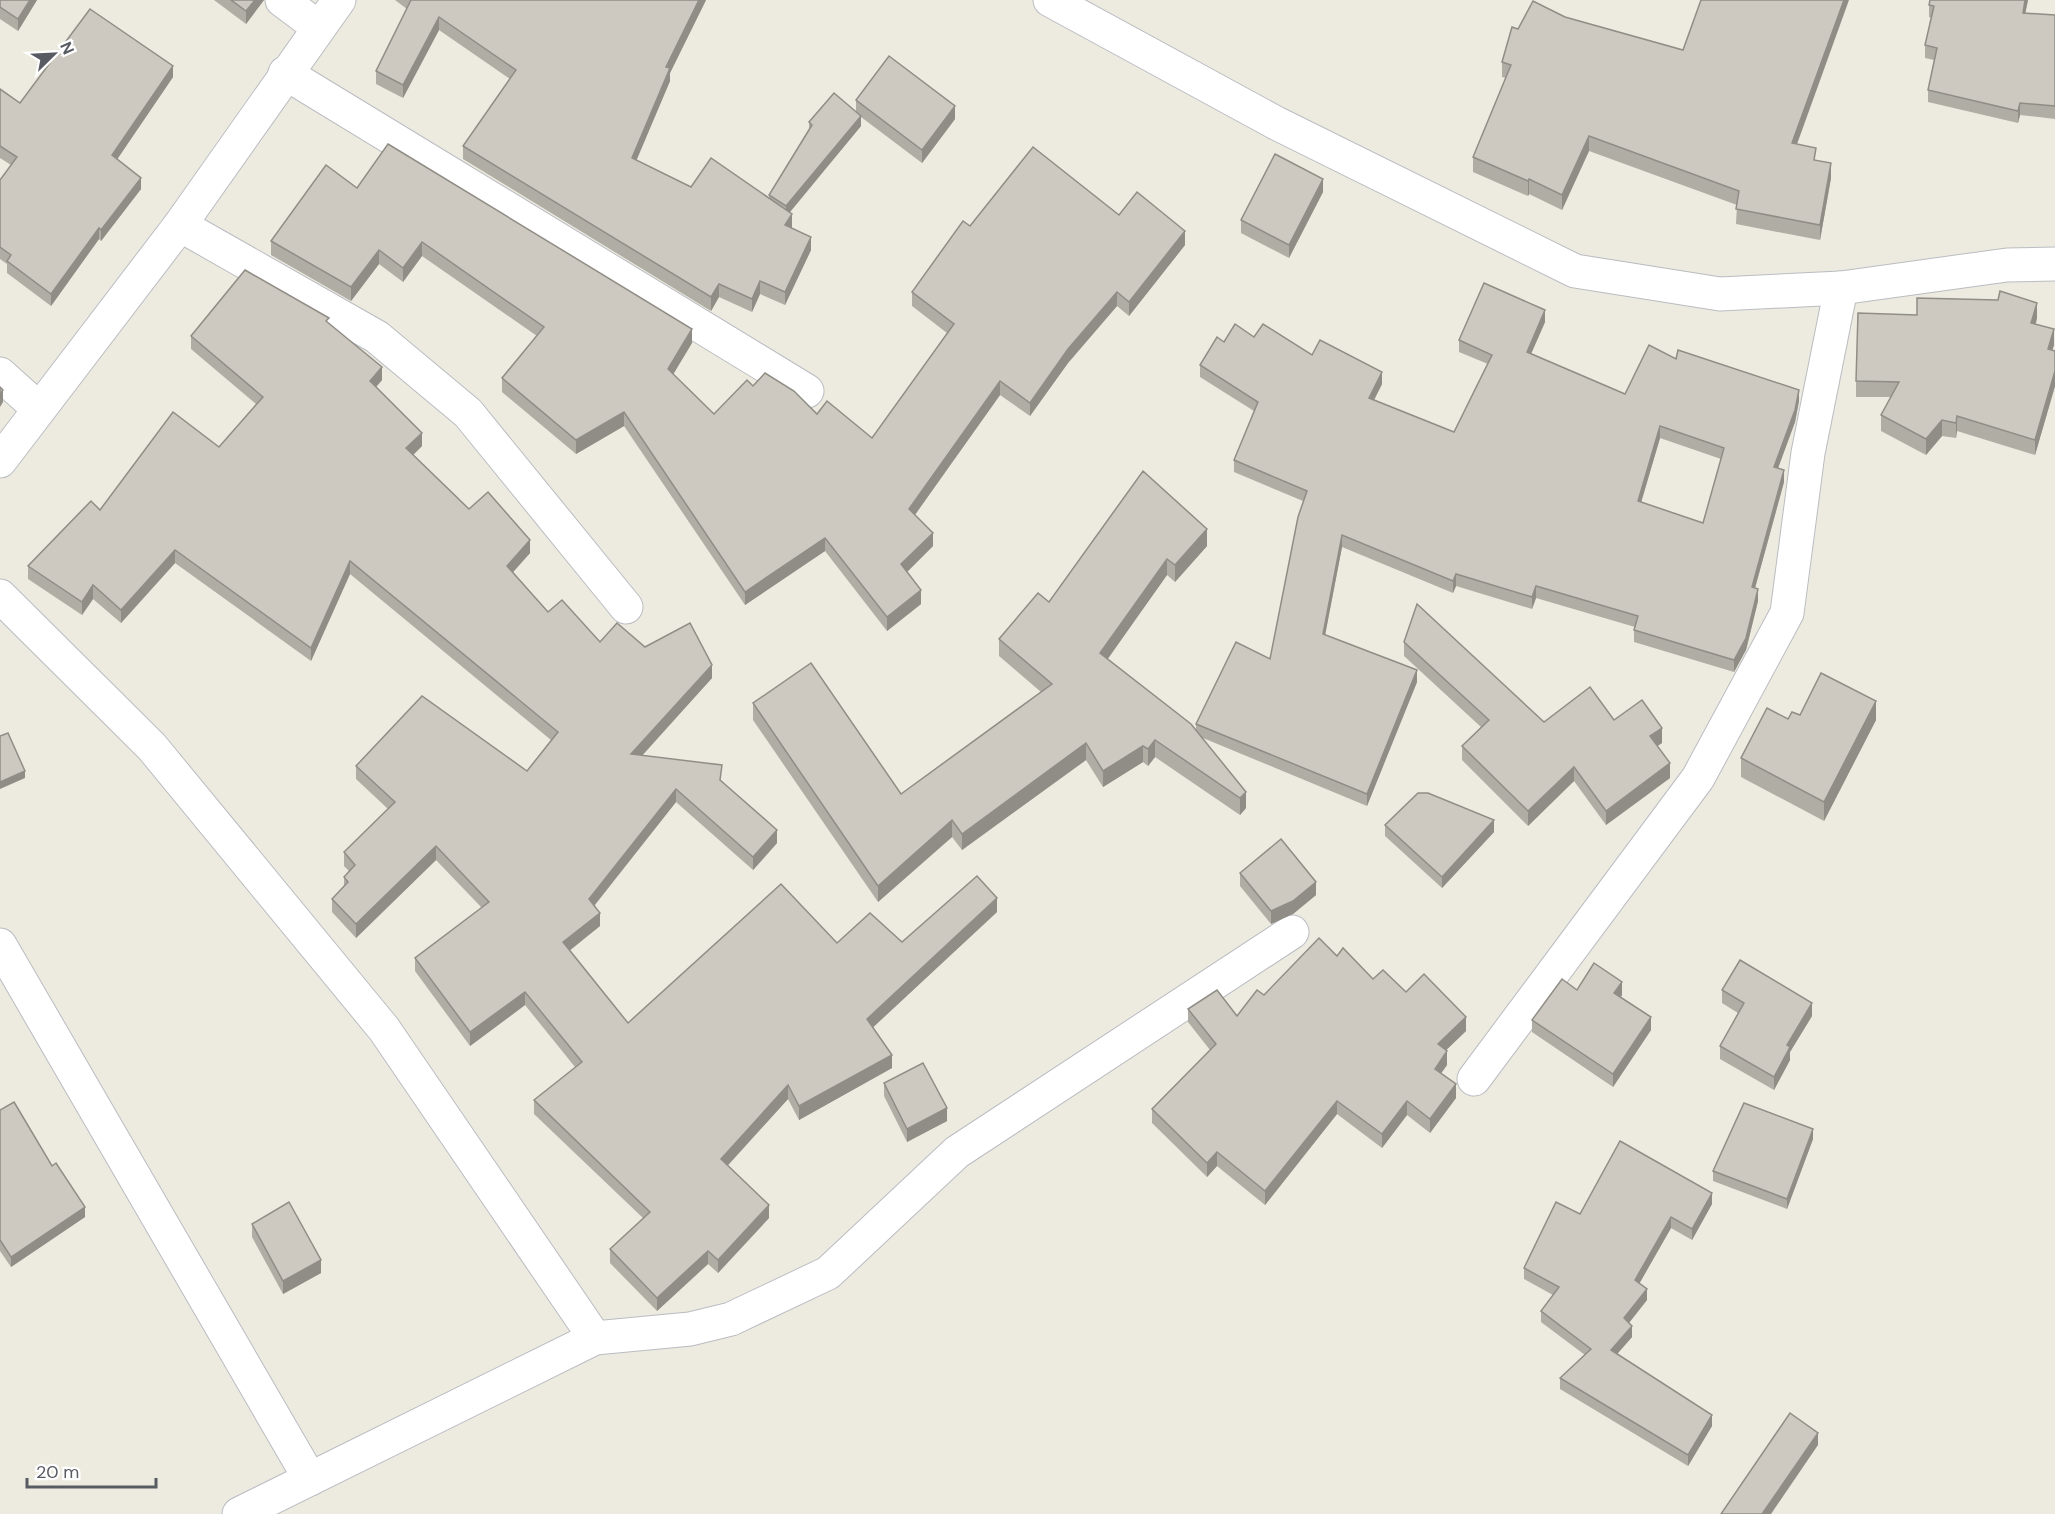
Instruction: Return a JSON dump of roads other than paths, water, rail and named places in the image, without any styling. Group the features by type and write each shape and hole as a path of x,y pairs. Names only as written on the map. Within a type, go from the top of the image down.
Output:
{"street":[{"path":"282,0 318,27"},
{"path":"0,461 180,225 285,73 339,0"},
{"path":"1050,0 1276,123 1575,271 1720,294 1841,288 2007,265 2055,264"},
{"path":"285,73 807,391"},
{"path":"180,225 377,337 468,413 626,607"},
{"path":"1474,1078 1698,778 1787,613 1808,453 1841,288"},
{"path":"0,374 39,409"},
{"path":"0,596 152,747 384,1029 594,1338"},
{"path":"239,1514 594,1338 690,1329 731,1319 828,1274 957,1152 1292,932"},
{"path":"0,945 310,1479"}]}
